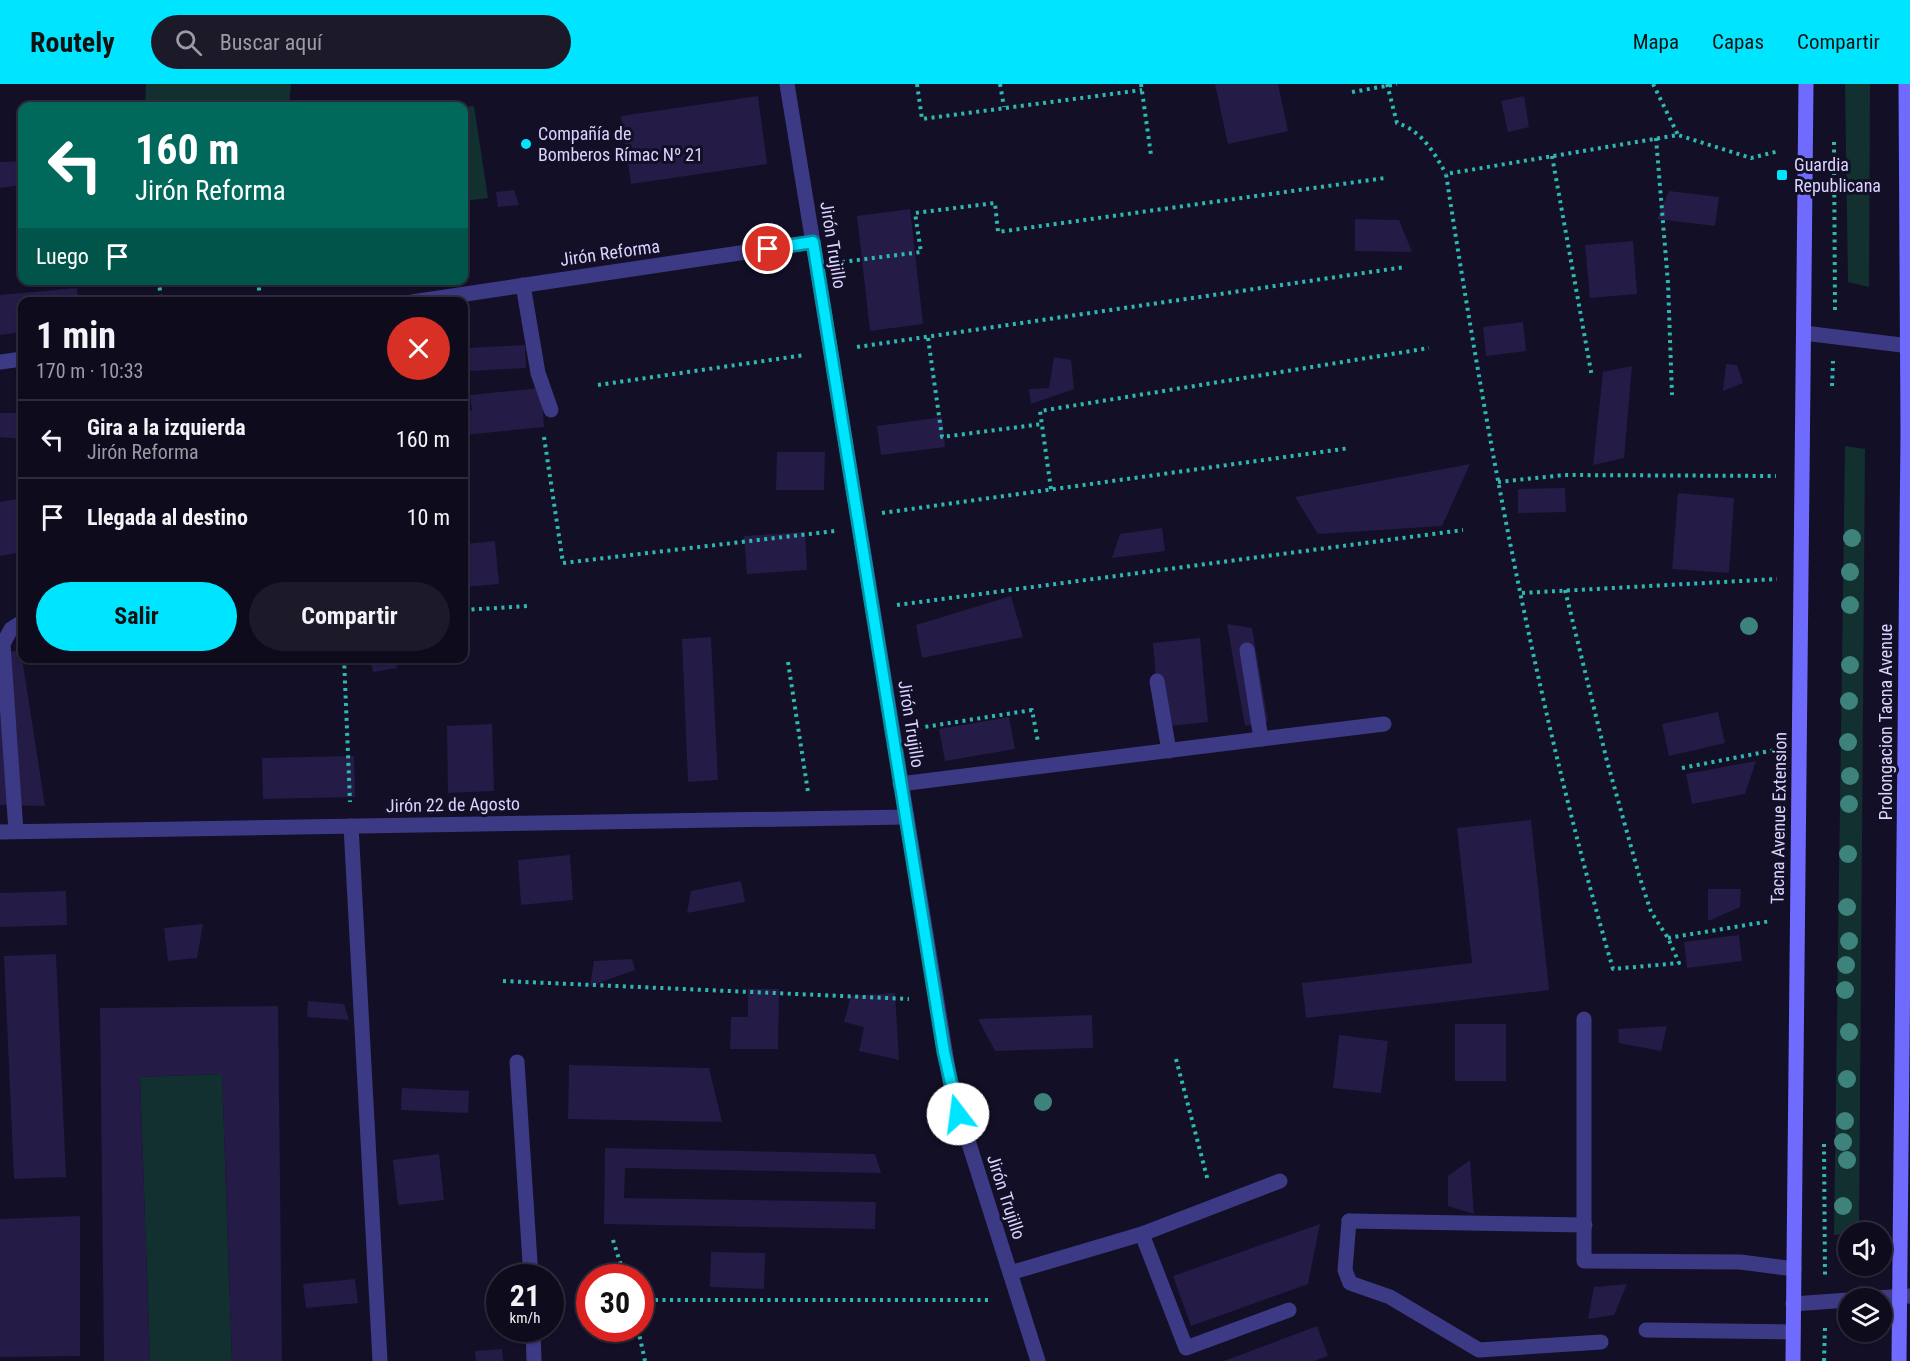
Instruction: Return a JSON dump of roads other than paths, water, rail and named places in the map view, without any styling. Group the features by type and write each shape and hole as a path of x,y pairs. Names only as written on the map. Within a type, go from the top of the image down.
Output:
{"main road":[{"path":"1804,333 1806,84"},
{"name":"Prolongacion Tacna Avenue","path":"1899,1361 1905,1296 1908,434 1906,84"},
{"name":"Tacna Avenue Extension","path":"1794,1304 1804,333"},
{"path":"1793,1361 1794,1304"}],"street":[{"name":"Jirón Trujillo","path":"787,84 900,784 936,1000 958,1114 1038,1361"},
{"name":"Jirón Reforma","path":"445,297 813,242"},
{"path":"523,285 538,373 551,410"},
{"path":"1804,333 1908,346"},
{"path":"0,362 18,360"},
{"path":"8,831 3,644 11,629 18,625"},
{"path":"1247,650 1261,739"},
{"path":"1157,681 1168,751"},
{"path":"900,784 1384,724"},
{"name":"Jirón 22 de Agosto","path":"8,831 906,817"},
{"path":"351,826 380,1361"},
{"path":"1584,1019 1584,1261 1740,1262 1794,1269"},
{"path":"517,1062 530,1264"},
{"path":"1010,1273 1142,1234 1280,1181"},
{"path":"1585,1225 1349,1221 1345,1270 1350,1283 1390,1297 1479,1350 1601,1342"},
{"path":"1142,1234 1186,1348 1289,1311"},
{"path":"1794,1304 1838,1301"},
{"path":"1646,1330 1793,1332"},
{"path":"533,1342 534,1361"}],"place":[{"name":"Compañía de Bomberos Rímac Nº 21","path":"526,144"},
{"name":"Guardia Republicana","path":"1782,175"}]}
